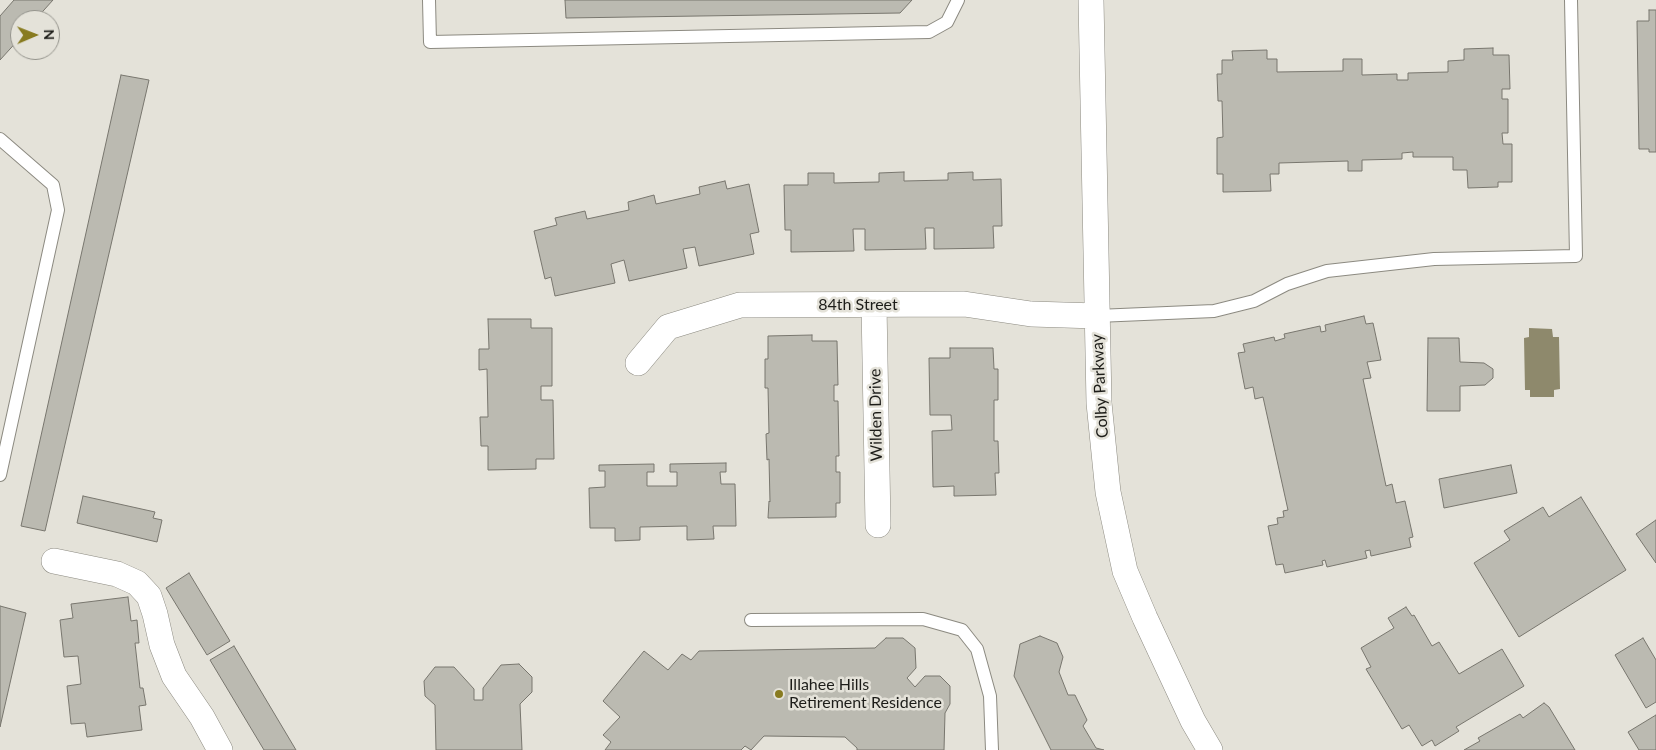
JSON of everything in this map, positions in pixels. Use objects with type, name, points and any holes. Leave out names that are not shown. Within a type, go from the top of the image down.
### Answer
[{"type":"street","name":"Colby Parkway","points":[[1091,0],[1098,403],[1108,492],[1125,571],[1193,721],[1210,750]]},
{"type":"street","name":"Wilden Drive","points":[[874,304],[878,525]]},
{"type":"street","name":"84th Street","points":[[638,363],[668,328],[740,305],[964,304],[1031,314],[1097,316]]},
{"type":"street","points":[[54,561],[117,574],[137,583],[149,596],[162,645],[174,676],[202,718],[220,750]]},
{"type":"lane","points":[[429,0],[430,42],[929,32],[947,22],[958,0]]},
{"type":"lane","points":[[1097,316],[1214,311],[1254,300],[1287,284],[1327,271],[1434,259],[1576,256],[1571,0]]},
{"type":"lane","points":[[0,139],[53,186],[58,210],[0,475]]},
{"type":"lane","points":[[751,620],[923,619],[962,630],[977,649],[990,696],[992,750]]},
{"type":"shaded area","points":[[1529,328],[1552,329],[1553,337],[1559,337],[1560,389],[1554,390],[1554,397],[1530,397],[1530,390],[1525,390],[1524,338],[1529,337]]},
{"type":"building","points":[[14,0],[53,0],[44,10],[10,10],[10,49],[0,60],[0,16]]},
{"type":"building","points":[[565,0],[912,0],[900,13],[566,18]]},
{"type":"building","points":[[1649,10],[1656,10],[1656,152],[1649,152],[1649,149],[1639,149],[1637,21],[1649,21]]},
{"type":"building","points":[[1493,48],[1493,55],[1509,55],[1510,89],[1502,89],[1502,99],[1508,99],[1508,133],[1502,133],[1503,144],[1512,144],[1512,182],[1498,182],[1498,187],[1468,188],[1467,170],[1453,170],[1453,157],[1413,157],[1413,152],[1402,153],[1402,159],[1362,160],[1362,171],[1348,171],[1348,161],[1279,163],[1279,174],[1270,174],[1271,191],[1223,192],[1223,174],[1217,174],[1217,138],[1223,137],[1222,101],[1218,101],[1217,74],[1222,74],[1222,60],[1233,60],[1232,51],[1267,50],[1267,59],[1277,59],[1277,72],[1343,71],[1343,59],[1362,59],[1362,75],[1397,74],[1397,80],[1408,80],[1408,73],[1448,72],[1448,61],[1464,60],[1464,49]]},
{"type":"building","points":[[121,75],[149,80],[45,531],[21,526]]},
{"type":"building","points":[[904,172],[904,181],[948,180],[948,173],[973,172],[973,180],[1001,179],[1002,226],[993,226],[994,248],[934,249],[934,228],[925,228],[926,249],[865,250],[865,229],[853,229],[854,251],[791,252],[791,230],[785,230],[784,185],[808,185],[808,173],[834,173],[834,183],[879,182],[879,173]]},
{"type":"building","points":[[725,181],[727,189],[749,184],[759,232],[750,234],[754,254],[699,266],[695,247],[683,249],[687,268],[629,281],[624,260],[611,264],[615,283],[555,296],[551,277],[545,279],[534,231],[557,225],[555,218],[585,211],[587,219],[629,210],[628,202],[654,195],[656,204],[700,194],[699,187]]},
{"type":"building","points":[[1364,316],[1366,324],[1373,323],[1381,360],[1367,362],[1371,378],[1363,379],[1386,486],[1392,484],[1396,503],[1405,501],[1413,537],[1409,538],[1411,547],[1371,556],[1370,550],[1365,551],[1367,558],[1327,567],[1325,560],[1322,561],[1323,565],[1285,573],[1283,564],[1276,565],[1268,526],[1278,524],[1277,518],[1284,517],[1283,511],[1288,510],[1263,397],[1255,399],[1253,387],[1245,389],[1238,353],[1245,352],[1243,344],[1274,337],[1275,341],[1285,338],[1284,334],[1320,326],[1321,332],[1326,331],[1325,325]]},
{"type":"building","points":[[488,319],[531,319],[531,328],[552,328],[552,386],[541,386],[541,400],[553,400],[554,459],[536,459],[536,469],[488,470],[488,446],[481,446],[480,417],[488,417],[487,369],[479,370],[479,349],[489,349]]},
{"type":"building","points":[[812,335],[812,341],[837,341],[838,385],[834,385],[834,401],[838,401],[839,456],[836,456],[836,472],[840,472],[840,503],[836,503],[836,517],[768,518],[770,502],[769,459],[767,460],[766,434],[769,433],[768,388],[765,388],[765,359],[768,359],[768,336]]},
{"type":"building","points":[[1428,338],[1459,338],[1460,362],[1484,363],[1493,369],[1493,378],[1485,385],[1460,386],[1460,411],[1427,411]]},
{"type":"building","points":[[950,348],[993,348],[994,369],[998,369],[998,400],[994,400],[994,441],[998,441],[999,473],[995,473],[996,495],[954,496],[954,486],[933,487],[932,431],[952,430],[951,415],[930,415],[929,358],[950,358]]},
{"type":"building","points":[[726,463],[726,472],[720,472],[721,484],[735,484],[736,526],[713,526],[714,539],[687,540],[687,526],[640,527],[640,540],[615,541],[615,528],[590,528],[589,488],[605,487],[605,471],[599,471],[599,465],[654,464],[654,472],[647,472],[647,486],[677,486],[677,472],[670,472],[670,464]]},
{"type":"building","points":[[1511,465],[1517,493],[1444,508],[1439,479]]},
{"type":"building","points":[[83,496],[155,512],[153,518],[162,520],[157,542],[77,523]]},
{"type":"building","points":[[1581,497],[1626,570],[1519,637],[1474,563],[1510,540],[1504,531],[1543,507],[1549,517]]},
{"type":"building","points":[[1656,520],[1656,563],[1636,534]]},
{"type":"building","points":[[189,573],[230,641],[207,655],[166,588]]},
{"type":"building","points":[[128,597],[131,621],[137,620],[139,643],[135,643],[140,688],[143,688],[146,705],[139,706],[142,730],[87,737],[85,723],[71,724],[67,686],[81,684],[78,656],[64,657],[60,620],[73,618],[71,604]]},
{"type":"building","points":[[0,606],[26,613],[0,727]]},
{"type":"building","points":[[1406,607],[1412,616],[1414,615],[1432,646],[1439,642],[1459,674],[1502,649],[1524,686],[1456,727],[1459,731],[1435,746],[1432,740],[1422,746],[1409,725],[1402,729],[1366,669],[1371,667],[1361,648],[1394,628],[1388,618]]},
{"type":"building","points":[[1040,636],[1057,643],[1063,657],[1059,672],[1068,695],[1075,695],[1087,720],[1083,726],[1096,748],[1104,750],[1051,750],[1014,676],[1020,644]]},
{"type":"building","name":"Illahee Hills Retirement Residence","points":[[886,638],[903,638],[915,648],[916,668],[907,678],[915,687],[925,676],[940,676],[950,686],[950,704],[945,713],[944,750],[857,750],[845,737],[764,736],[751,750],[745,746],[741,750],[605,750],[611,742],[603,735],[620,717],[603,701],[644,651],[668,670],[682,654],[691,660],[699,651],[875,648]]},
{"type":"building","points":[[1643,638],[1656,660],[1656,702],[1646,708],[1615,655]]},
{"type":"building","points":[[234,646],[296,750],[264,750],[210,660]]},
{"type":"building","points":[[519,664],[532,677],[532,692],[520,704],[522,750],[436,750],[435,705],[425,696],[424,681],[435,667],[454,667],[474,689],[474,700],[483,700],[483,688],[501,665]]},
{"type":"building","points":[[1544,703],[1549,707],[1575,750],[1464,750],[1480,741],[1478,738],[1520,714],[1523,718]]},
{"type":"building","points":[[1656,715],[1656,750],[1639,750],[1628,732]]},
{"type":"place","name":"Illahee Hills Retirement Residence","points":[[779,694]]}]
